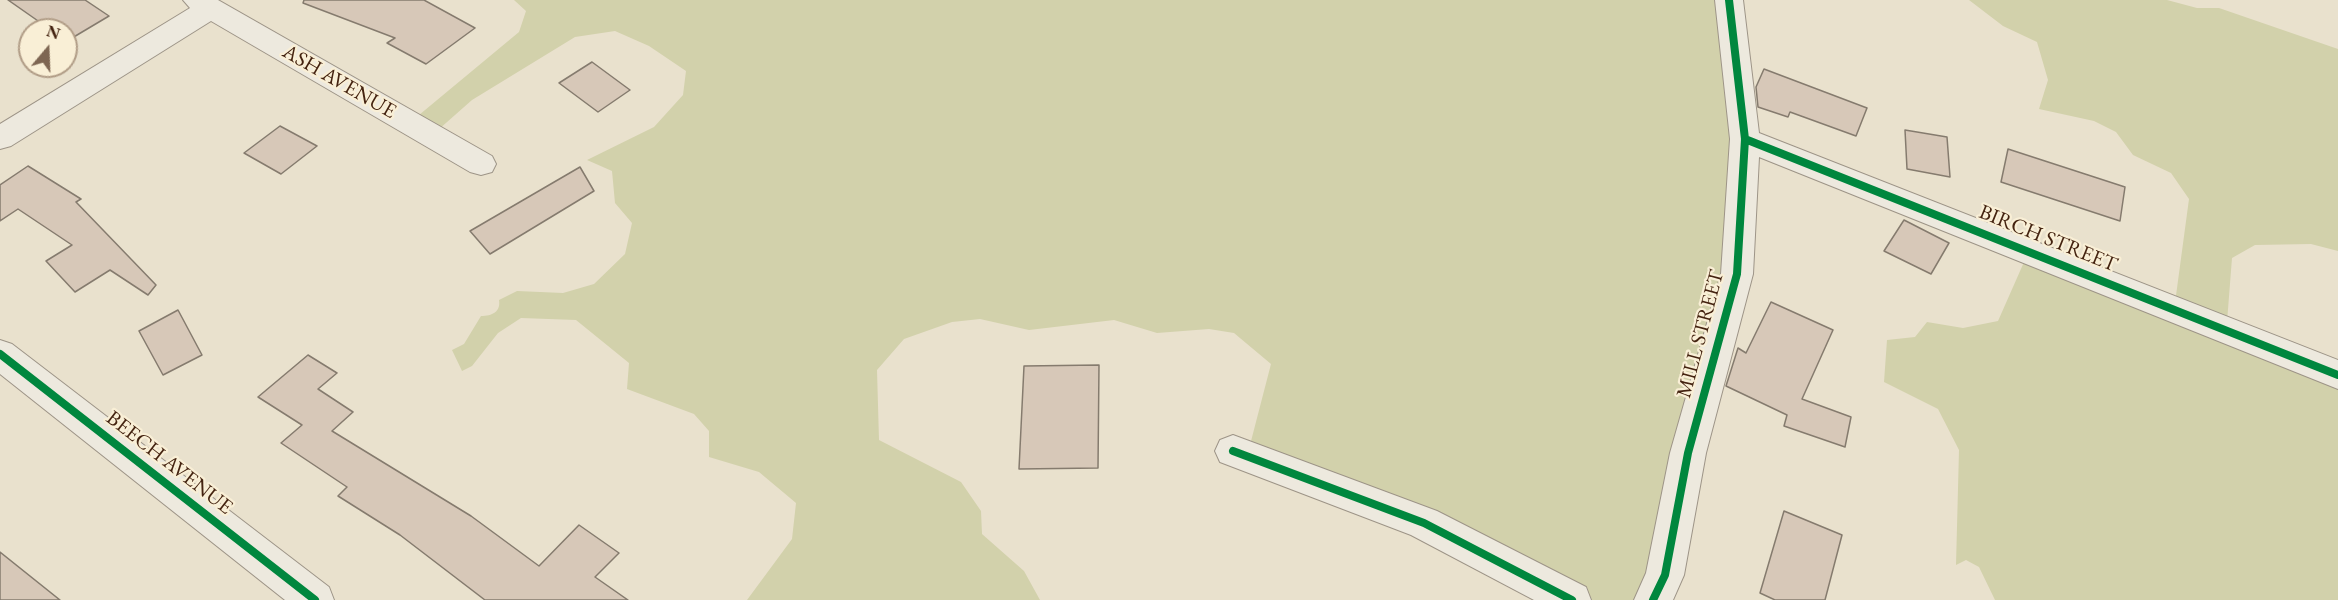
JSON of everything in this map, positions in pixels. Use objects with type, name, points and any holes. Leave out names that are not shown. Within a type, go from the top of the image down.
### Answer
[{"type":"street","name":"MILL STREET","points":[[1653,600],[1665,575],[1691,443],[1737,274],[1745,139],[1729,0]]},
{"type":"street","points":[[0,138],[204,4]]},
{"type":"street","name":"ASH AVENUE","points":[[204,4],[481,164]]},
{"type":"street","name":"BIRCH STREET","points":[[1745,139],[2338,375]]},
{"type":"street","name":"BEECH AVENUE","points":[[0,354],[315,600]]},
{"type":"street","points":[[1233,451],[1424,523],[1572,600]]},
{"type":"green space","points":[[514,0],[1732,0],[1750,139],[1652,600],[1580,600],[1250,445],[1271,364],[1234,333],[1209,329],[1157,333],[1114,320],[1029,330],[980,319],[952,322],[904,339],[877,370],[879,440],[961,482],[981,511],[982,534],[1024,571],[1040,600],[747,600],[792,539],[796,503],[759,472],[709,457],[709,431],[694,414],[627,389],[629,363],[576,320],[521,318],[498,333],[472,366],[462,371],[452,350],[464,344],[481,316],[492,314],[499,308],[499,300],[517,291],[563,293],[594,284],[625,254],[632,223],[615,203],[612,171],[587,160],[654,127],[683,95],[686,71],[649,46],[615,31],[575,37],[472,100],[438,130],[413,120],[519,32],[526,11]]},
{"type":"green space","points":[[1969,0],[2167,0],[2197,8],[2219,8],[2338,49],[2338,251],[2311,244],[2255,245],[2232,258],[2227,322],[2338,370],[2338,600],[1995,600],[1979,567],[1966,560],[1956,565],[1959,450],[1938,409],[1884,382],[1887,340],[1915,337],[1927,322],[1963,328],[1998,321],[2028,253],[2175,303],[2189,199],[2171,173],[2133,155],[2116,132],[2094,121],[2039,109],[2048,80],[2037,42],[2003,26]]},
{"type":"building","points":[[8,0],[85,0],[109,16],[78,34],[78,18],[34,18]]},
{"type":"building","points":[[304,0],[424,0],[475,28],[426,64],[387,43],[395,38],[303,3]]},
{"type":"building","points":[[592,62],[630,90],[598,112],[559,83]]},
{"type":"building","points":[[1764,69],[1867,108],[1856,136],[1790,112],[1788,117],[1758,107],[1756,87]]},
{"type":"building","points":[[280,126],[317,146],[281,174],[244,153]]},
{"type":"building","points":[[1905,130],[1947,137],[1950,177],[1907,169]]},
{"type":"building","points":[[2008,149],[2125,187],[2120,221],[2001,182]]},
{"type":"building","points":[[28,166],[81,199],[76,202],[156,285],[148,295],[110,270],[75,292],[46,261],[72,245],[18,209],[0,221],[0,185]]},
{"type":"building","points":[[580,167],[594,191],[490,254],[470,231]]},
{"type":"building","points":[[1904,220],[1949,243],[1931,274],[1884,251]]},
{"type":"building","points":[[1771,302],[1833,330],[1802,399],[1851,417],[1845,447],[1784,426],[1787,415],[1726,386],[1738,348],[1746,353]]},
{"type":"building","points":[[178,310],[202,355],[163,375],[139,331]]},
{"type":"building","points":[[308,355],[337,373],[318,389],[353,412],[332,431],[471,516],[539,566],[579,525],[619,553],[595,577],[628,600],[485,600],[400,535],[338,496],[347,487],[281,443],[302,425],[258,397]]},
{"type":"building","points":[[1099,365],[1098,468],[1019,469],[1024,366]]},
{"type":"building","points":[[1784,511],[1842,535],[1825,600],[1775,600],[1760,593]]},
{"type":"building","points":[[0,552],[60,600],[0,600]]},
{"type":"cycle path","points":[[1653,600],[1665,575],[1688,453],[1737,274],[1745,139],[1729,0]]},
{"type":"cycle path","points":[[1745,139],[2338,375]]},
{"type":"cycle path","points":[[0,354],[315,600]]},
{"type":"cycle path","points":[[1233,451],[1424,523],[1572,600]]}]
